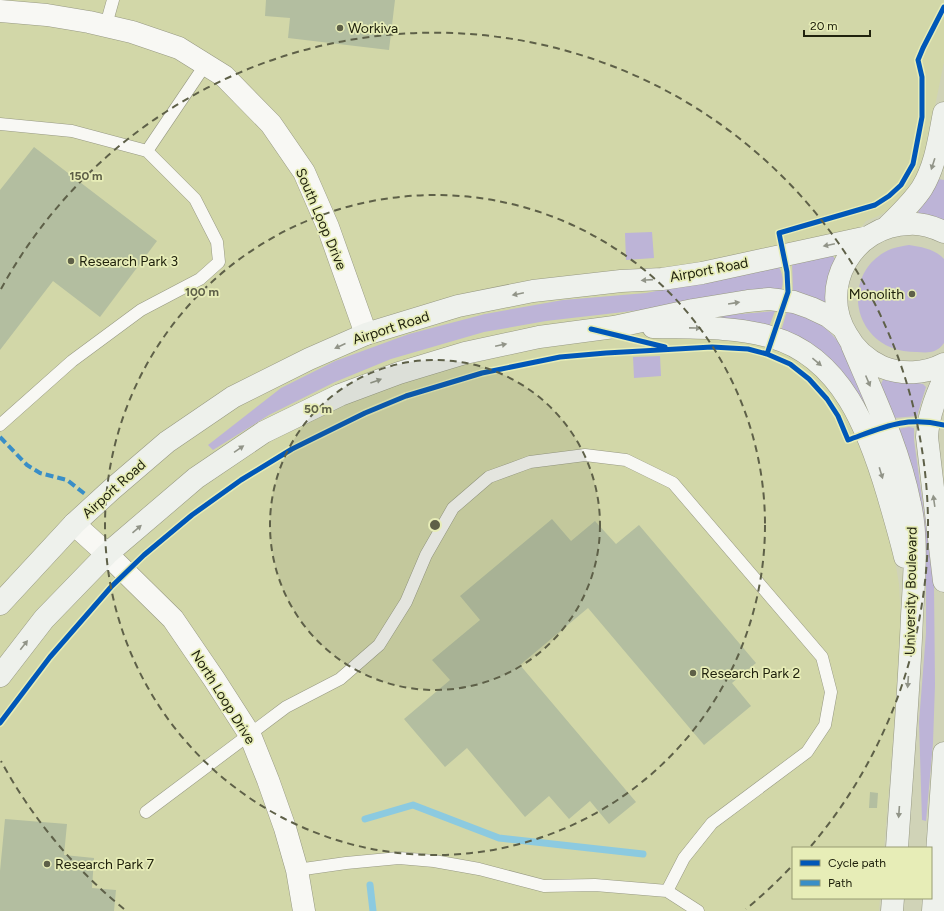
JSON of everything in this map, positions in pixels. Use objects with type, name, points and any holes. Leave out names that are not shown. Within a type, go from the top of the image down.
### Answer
[{"type":"main road","points":[[868,237],[887,227],[923,187],[938,150],[944,113]]},
{"type":"main road","points":[[887,227],[909,224],[931,226],[944,232]]},
{"type":"main road","name":"Airport Road","points":[[0,604],[74,524],[167,442],[233,397],[309,359],[366,334],[458,306],[532,290],[621,281],[662,279],[702,273],[868,237]]},
{"type":"main road","name":"University Boulevard","points":[[868,237],[850,253],[841,269],[836,287],[836,299],[837,314],[887,426],[899,461],[911,505],[914,545],[911,639],[897,847]]},
{"type":"main road","points":[[0,676],[44,619],[108,554],[196,478],[264,432],[340,395],[399,373],[465,353],[545,336],[614,327],[693,310],[769,299],[794,302],[828,316],[862,355],[887,369],[900,372],[915,372],[929,370],[944,364]]},
{"type":"main road","points":[[614,327],[726,329],[754,333],[772,337],[797,347],[818,361],[846,394],[859,416],[880,468],[913,587]]},
{"type":"main road","name":"University Boulevard","points":[[944,379],[935,400],[928,423],[927,437],[944,581]]},
{"type":"main road","points":[[933,911],[944,753]]},
{"type":"main road","points":[[892,911],[893,899]]},
{"type":"street","name":"South Loop Drive","points":[[0,11],[47,15],[106,25],[132,32],[179,48],[224,76],[271,124],[304,172],[328,227],[366,334]]},
{"type":"street","name":"North Loop Drive","points":[[74,524],[108,554],[173,619],[250,735],[283,821],[297,870],[304,911]]},
{"type":"lane","points":[[106,25],[113,0]]},
{"type":"lane","points":[[147,151],[206,64]]},
{"type":"lane","points":[[0,124],[72,132],[147,151],[195,199],[217,242],[219,262],[200,279],[141,310],[78,356],[0,425]]},
{"type":"lane","points":[[146,812],[286,707],[340,679],[380,645],[406,602],[426,555],[453,508],[489,477],[530,462],[585,455],[626,460],[672,483],[822,656],[831,692],[825,725],[807,752],[712,823],[684,858],[667,891]]},
{"type":"lane","points":[[297,870],[346,863],[399,858],[434,861],[479,869],[544,886],[594,885],[667,891],[698,911]]},
{"type":"shaded area","points":[[0,0],[944,0],[944,62],[924,160],[912,187],[893,208],[866,221],[836,260],[826,304],[830,333],[874,475],[893,549],[899,584],[901,623],[897,693],[884,847],[792,847],[792,899],[880,899],[879,911],[0,911]]},
{"type":"shaded area","points":[[938,179],[944,180],[944,222],[920,215],[918,212]]},
{"type":"shaded area","points":[[652,232],[654,258],[626,260],[625,233]]},
{"type":"shaded area","points":[[909,245],[937,253],[944,259],[944,343],[939,349],[932,352],[907,351],[890,347],[876,338],[866,326],[860,312],[858,298],[860,283],[866,269],[877,258],[891,249]]},
{"type":"shaded area","points":[[832,255],[836,260],[826,304],[793,293],[792,263]]},
{"type":"shaded area","points":[[779,267],[783,279],[781,291],[667,307],[546,321],[484,332],[391,359],[335,382],[269,415],[213,450],[208,445],[281,388],[335,361],[409,334],[485,314],[563,300],[646,293]]},
{"type":"shaded area","points":[[775,311],[769,327],[703,317]]},
{"type":"shaded area","points":[[787,311],[821,325],[840,344],[848,356],[861,383],[876,423],[781,331]]},
{"type":"shaded area","points":[[660,356],[661,376],[634,378],[633,357]]},
{"type":"shaded area","points":[[886,378],[923,384],[926,387],[917,416],[894,418],[881,384]]},
{"type":"shaded area","points":[[909,427],[914,428],[914,440],[934,585],[935,685],[933,743],[926,821],[922,820],[919,722],[926,633],[926,579],[917,503],[898,429]]},
{"type":"building","name":"Workiva","points":[[266,0],[395,0],[389,50],[288,38],[290,18],[265,16]]},
{"type":"building","name":"Research Park 3","points":[[34,147],[157,241],[100,317],[53,281],[0,350],[0,190]]},
{"type":"building","name":"Research Park 2","points":[[552,519],[571,541],[595,521],[616,544],[639,525],[756,663],[732,683],[751,706],[704,745],[588,608],[520,665],[636,802],[609,824],[590,801],[569,819],[549,796],[525,817],[467,748],[445,767],[404,719],[450,680],[432,660],[480,620],[460,596]]},
{"type":"building","points":[[870,792],[878,793],[877,808],[869,808]]},
{"type":"building","name":"Research Park 7","points":[[5,819],[67,824],[64,855],[94,858],[92,888],[116,890],[114,911],[0,911],[0,871]]},
{"type":"waterway","points":[[365,819],[413,805],[499,838],[643,854]]},
{"type":"waterway","points":[[370,885],[373,911]]},
{"type":"marked path","points":[[0,437],[27,465],[40,473],[67,480],[85,494]]},
{"type":"cycle path","points":[[944,7],[918,60],[922,77],[922,117],[913,164],[901,185],[889,196],[875,205],[779,233],[787,272],[788,292],[767,354],[790,364],[809,379],[827,399],[838,416],[848,440],[884,427],[906,422],[944,425]]},
{"type":"cycle path","points":[[591,329],[665,347]]},
{"type":"cycle path","points":[[0,723],[50,657],[111,587],[144,555],[192,515],[241,480],[292,449],[365,413],[406,396],[482,373],[560,357],[712,347],[748,349],[767,354]]},
{"type":"place","name":"Workiva","points":[[340,28]]},
{"type":"place","name":"Research Park 3","points":[[71,261]]},
{"type":"place","name":"Monolith","points":[[912,294]]},
{"type":"place","name":"Research Park 2","points":[[693,673]]},
{"type":"place","name":"Research Park 7","points":[[47,864]]}]
